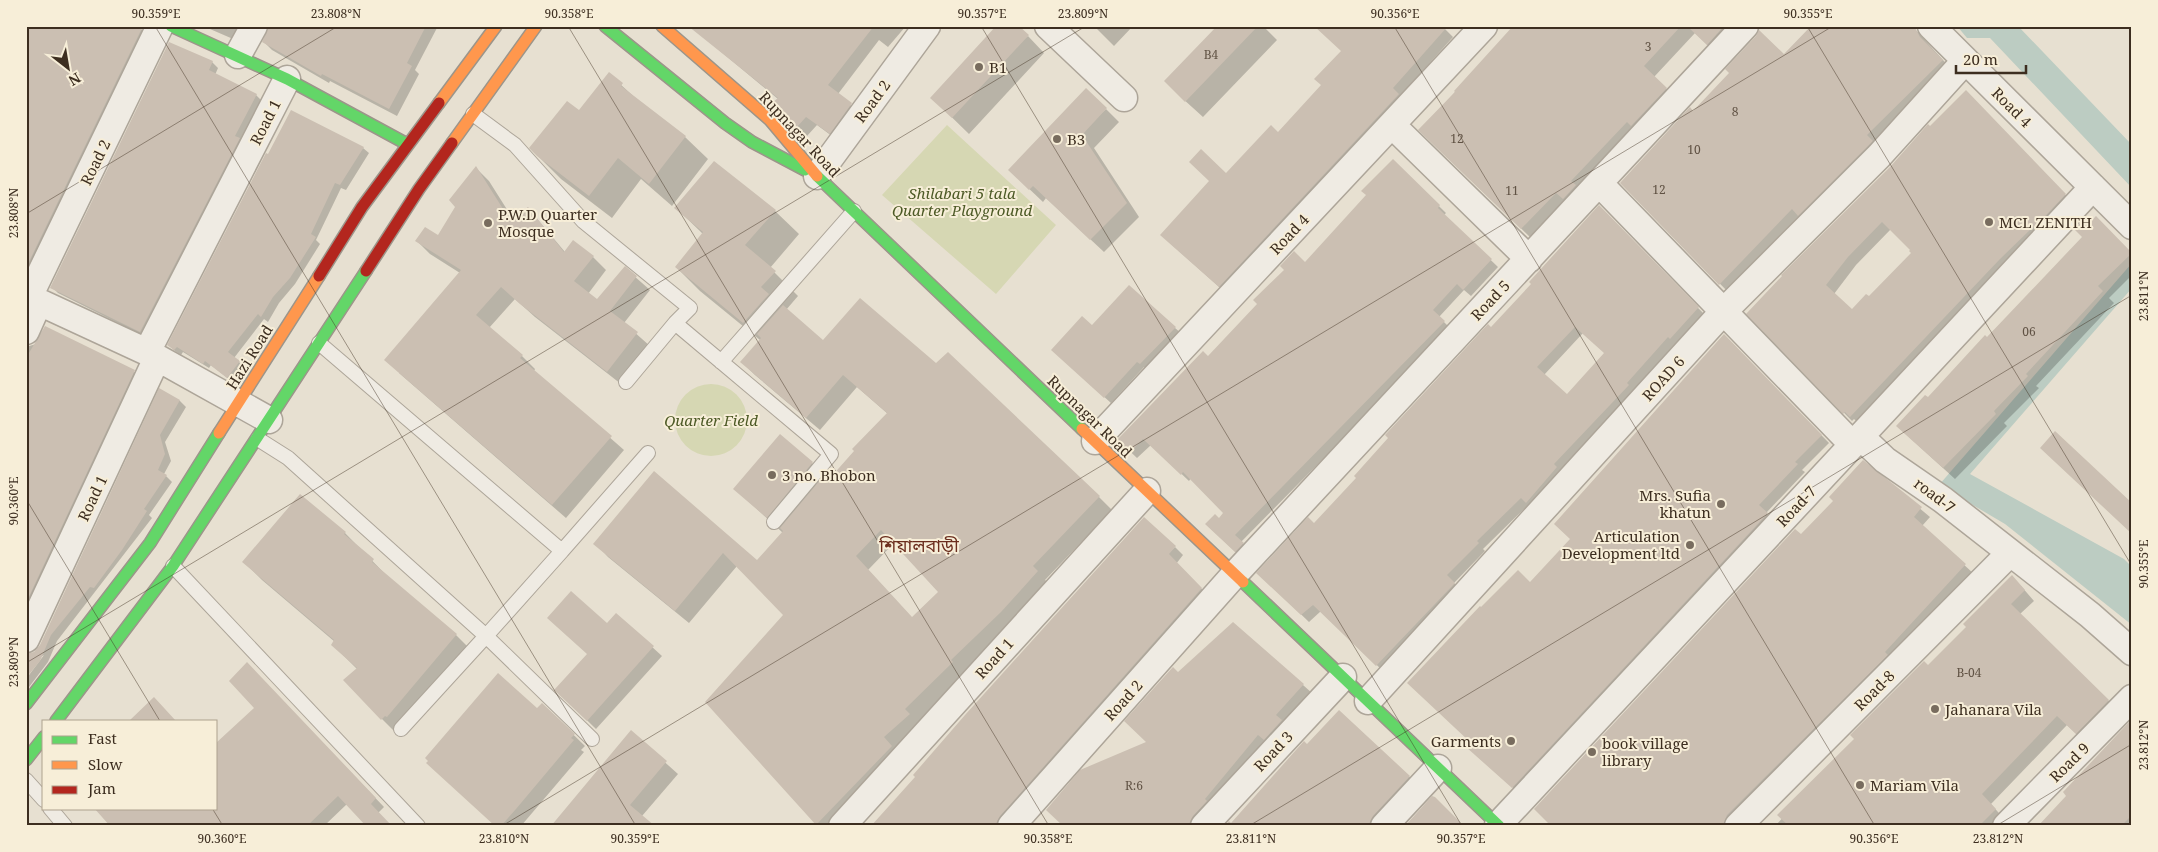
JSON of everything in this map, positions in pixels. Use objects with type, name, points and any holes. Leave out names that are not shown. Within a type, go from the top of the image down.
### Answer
[{"type":"street","name":"Road 2","points":[[26,331],[32,298],[160,26]]},
{"type":"street","points":[[171,26],[287,79],[407,144]]},
{"type":"street","points":[[238,55],[254,26]]},
{"type":"street","name":"Hazi Road","points":[[26,704],[150,543],[362,208],[407,144],[496,26]]},
{"type":"street","points":[[57,720],[173,566],[419,190],[536,26]]},
{"type":"street","points":[[605,26],[725,123],[752,142],[817,176]]},
{"type":"street","name":"Road 2","points":[[817,176],[928,26]]},
{"type":"street","points":[[1048,26],[1124,98]]},
{"type":"street","name":"Road 4","points":[[1095,441],[1484,26]]},
{"type":"street","name":"Road 5","points":[[1235,574],[1745,26]]},
{"type":"street","name":"Road 4","points":[[1931,26],[2132,226]]},
{"type":"street","name":"Rupnagar Road","points":[[668,28],[770,120],[817,176],[1498,825]]},
{"type":"street","name":"ROAD 6","points":[[1368,701],[1723,312],[1878,156],[1965,61]]},
{"type":"street","name":"Road 1","points":[[26,639],[152,355],[287,79]]},
{"type":"street","points":[[1392,125],[1529,259]]},
{"type":"street","name":"road-7","points":[[1599,183],[1723,312],[1857,441],[1943,500],[2009,554],[2090,615],[2132,652]]},
{"type":"street","name":"Road-7","points":[[1498,825],[2093,187]]},
{"type":"street","points":[[32,298],[152,355],[238,403],[263,429]]},
{"type":"street","name":"Road 1","points":[[842,826],[1147,491]]},
{"type":"street","name":"Road-8","points":[[1738,826],[2009,554]]},
{"type":"street","name":"Road 2","points":[[1011,826],[1235,574]]},
{"type":"street","name":"Road 3","points":[[1204,826],[1343,677]]},
{"type":"street","name":"Road 9","points":[[2006,826],[2132,698]]},
{"type":"street","points":[[26,760],[42,740]]},
{"type":"street","points":[[1384,826],[1438,768]]},
{"type":"lane","points":[[473,114],[515,145],[583,221],[690,308],[626,382]]},
{"type":"lane","points":[[722,362],[854,211]]},
{"type":"lane","points":[[676,323],[831,454],[774,522]]},
{"type":"lane","points":[[319,343],[562,551]]},
{"type":"lane","points":[[263,429],[288,458],[486,636],[592,739]]},
{"type":"lane","points":[[401,729],[648,453]]},
{"type":"lane","points":[[173,566],[418,826]]},
{"type":"lane","points":[[26,780],[42,798]]},
{"type":"lane","points":[[52,810],[65,826]]},
{"type":"green space","name":"Shilabari 5 tala Quarter Playground","points":[[947,125],[1056,225],[996,294],[882,195]]},
{"type":"green space","name":"Quarter Field","points":[[718,384],[737,394],[745,406],[747,420],[745,434],[737,446],[725,454],[704,456],[685,446],[677,434],[675,413],[685,394],[697,386]]},
{"type":"shaded area","points":[[1957,26],[2018,26],[2132,145],[2132,188],[1990,38],[1967,38]]},
{"type":"shaded area","points":[[2132,263],[2132,288],[1970,474],[2124,559],[2132,567],[2132,625],[2005,524],[1939,485]]},
{"type":"building","points":[[26,26],[143,26],[26,268]]},
{"type":"building","points":[[269,26],[426,26],[407,63],[412,66],[389,109],[322,74],[321,76],[262,42]]},
{"type":"building","points":[[688,26],[874,26],[828,85],[852,103],[830,134],[806,117],[797,127],[773,102],[778,98]]},
{"type":"building","name":"B1","points":[[996,26],[1019,26],[1029,35],[952,118],[930,98]]},
{"type":"building","name":"B4","points":[[1217,26],[1258,26],[1185,102],[1164,81]]},
{"type":"building","points":[[1314,26],[1448,26],[1393,88],[1399,94],[1219,287],[1160,235],[1209,181],[1189,162],[1201,149],[1226,173],[1271,125],[1278,132],[1321,85],[1314,79],[1341,51]]},
{"type":"building","points":[[1513,26],[1681,26],[1644,66],[1667,88],[1631,126],[1627,122],[1571,181],[1576,185],[1563,199],[1556,193],[1521,229],[1418,130],[1455,92]]},
{"type":"building","points":[[1687,26],[1724,26],[1707,45]]},
{"type":"building","points":[[1811,26],[1914,26],[1920,37],[1943,60],[1867,135],[1873,141],[1798,216],[1792,209],[1719,285],[1620,183],[1690,107],[1693,111],[1729,73],[1725,69],[1756,36],[1759,30],[1784,54]]},
{"type":"building","points":[[169,42],[213,61],[209,70],[257,94],[235,136],[240,138],[140,332],[50,288]]},
{"type":"building","points":[[609,72],[623,83],[621,86],[686,136],[649,184],[618,158],[589,196],[529,148],[567,101],[579,110]]},
{"type":"building","points":[[1086,88],[1107,108],[1082,135],[1127,203],[1090,240],[1033,186],[1029,190],[1008,170]]},
{"type":"building","points":[[1966,90],[2066,194],[2034,228],[2000,259],[1850,417],[1845,412],[1843,414],[1746,314],[1781,275],[1890,167],[1928,124],[1930,126]],"holes":[[[1882,222],[1911,253],[1869,296],[1866,294],[1852,309],[1826,285],[1848,257]]]},
{"type":"building","points":[[291,110],[364,147],[340,185],[335,183],[311,234],[316,237],[290,278],[273,297],[261,317],[258,314],[228,352],[240,361],[227,378],[205,361],[203,364],[177,347],[174,350],[167,345],[266,153],[268,154]]},
{"type":"building","points":[[1393,159],[1440,205],[1438,208],[1492,259],[1463,290],[1457,284],[1433,310],[1445,321],[1235,535],[1244,543],[1235,552],[1205,524],[1215,514],[1219,518],[1223,513],[1183,472],[1181,475],[1143,439],[1130,452],[1117,440],[1203,351],[1208,356],[1257,304],[1253,300],[1284,270],[1280,266],[1294,251],[1305,262],[1366,195],[1361,191]]},
{"type":"building","points":[[714,161],[776,210],[745,245],[776,271],[761,287],[769,294],[743,323],[675,267],[703,232],[674,208]]},
{"type":"building","points":[[476,166],[510,220],[528,207],[564,252],[573,240],[594,256],[574,281],[597,299],[625,266],[637,276],[610,311],[638,332],[607,372],[501,287],[476,315],[523,355],[520,358],[612,436],[552,505],[384,360],[461,270],[415,241],[425,227],[438,235],[455,207],[449,200]]},
{"type":"building","points":[[1599,205],[1699,307],[1670,339],[1668,337],[1627,383],[1629,385],[1554,464],[1557,467],[1526,503],[1521,498],[1477,541],[1479,543],[1447,575],[1455,583],[1376,666],[1313,605],[1301,615],[1256,573],[1308,517],[1314,523],[1356,478],[1354,476],[1388,438],[1385,435],[1488,324],[1491,327],[1531,284],[1529,282]],"holes":[[[1575,327],[1604,353],[1567,394],[1537,367]]]},
{"type":"building","points":[[2087,216],[2091,221],[2096,216],[2132,253],[2098,286],[2103,291],[2026,374],[2028,376],[1994,411],[1996,414],[1943,468],[1896,426],[1925,395],[1928,397],[1985,335],[1987,337],[2082,237],[2074,229]]},
{"type":"building","points":[[1129,285],[1176,327],[1140,364],[1137,362],[1104,398],[1051,350],[1082,316],[1092,325]]},
{"type":"building","points":[[860,298],[936,363],[948,352],[1100,496],[1033,566],[1038,571],[1001,612],[951,660],[953,662],[905,709],[910,714],[884,737],[892,746],[816,825],[705,702],[783,615],[723,553],[675,611],[593,544],[654,471],[757,560],[783,531],[780,528],[826,473],[831,477],[854,451],[852,449],[887,413],[843,375],[806,418],[740,362],[761,338],[757,334],[783,305],[823,340]],"holes":[[[881,530],[938,592],[912,617],[856,556]]]},
{"type":"building","points":[[45,326],[135,370],[26,603],[26,358]]},
{"type":"building","points":[[1724,334],[1822,435],[1795,462],[1798,464],[1759,505],[1768,513],[1512,788],[1466,747],[1470,742],[1407,683],[1480,606],[1518,570],[1530,582],[1570,539],[1554,524]]},
{"type":"building","points":[[159,388],[180,400],[160,435],[165,454],[158,470],[167,475],[144,509],[147,511],[122,550],[94,588],[90,587],[51,635],[40,661],[26,678],[26,654],[34,652],[40,645]]},
{"type":"building","points":[[2055,431],[2132,503],[2132,534],[2040,448]]},
{"type":"building","name":"3 no. Bhobon","points":[[780,434],[813,462],[767,518],[733,489]]},
{"type":"building","points":[[1863,460],[1922,507],[1914,517],[1966,564],[1885,652],[1888,655],[1727,815],[1723,826],[1551,826],[1534,809],[1795,529],[1801,534],[1833,501],[1829,497]]},
{"type":"building","points":[[300,494],[346,532],[344,534],[374,559],[372,562],[457,634],[387,717],[385,716],[381,720],[343,680],[357,668],[331,645],[334,640],[242,562]]},
{"type":"building","points":[[1144,517],[1176,546],[1169,554],[1202,588],[1000,816],[996,824],[871,826],[915,777],[913,775],[965,715]]},
{"type":"building","points":[[2012,575],[2025,590],[2011,604],[2109,700],[2076,734],[2057,716],[1982,794],[1996,809],[1979,826],[1789,826],[1777,815],[1854,739],[1850,735],[1924,661],[1928,665],[1966,627],[1963,624]]},
{"type":"building","points":[[571,591],[607,623],[616,613],[654,646],[587,721],[554,690],[587,654],[547,618]]},
{"type":"building","points":[[1233,622],[1304,684],[1276,715],[1282,720],[1264,740],[1258,735],[1205,799],[1207,801],[1193,816],[1189,826],[1063,826],[1046,810],[1080,770],[1146,742],[1124,721],[1173,667],[1178,672]]},
{"type":"building","points":[[247,662],[376,798],[371,804],[392,826],[366,826],[338,796],[307,826],[110,826],[96,810],[218,810],[218,741],[254,708],[229,681]]},
{"type":"building","points":[[498,673],[537,708],[542,703],[575,734],[571,738],[574,740],[516,809],[501,826],[495,826],[426,763],[428,761],[425,758]]},
{"type":"building","points":[[154,697],[175,720],[130,720]]},
{"type":"building","points":[[1339,710],[1410,776],[1373,816],[1369,826],[1225,826],[1229,821],[1231,823],[1304,741],[1307,744]]},
{"type":"building","points":[[2131,720],[2132,815],[2121,826],[2038,826],[2066,796],[2063,792]]},
{"type":"building","points":[[631,730],[667,761],[630,805],[655,826],[551,826]]},
{"type":"building","points":[[1432,796],[1435,797],[1464,826],[1405,826]]},
{"type":"traffic: fast","points":[[171,26],[287,79],[407,144]]},
{"type":"traffic: fast","points":[[605,26],[725,123],[752,142],[805,170]]},
{"type":"traffic: fast","points":[[817,176],[1082,429]]},
{"type":"traffic: fast","points":[[57,720],[173,566],[366,271]]},
{"type":"traffic: fast","points":[[26,704],[150,543],[219,433]]},
{"type":"traffic: fast","points":[[1243,582],[1499,826]]},
{"type":"traffic: fast","points":[[26,760],[42,740]]},
{"type":"traffic: slow","points":[[439,103],[496,26]]},
{"type":"traffic: slow","points":[[452,143],[536,26]]},
{"type":"traffic: slow","points":[[662,26],[770,120],[817,176]]},
{"type":"traffic: slow","points":[[219,433],[319,276]]},
{"type":"traffic: slow","points":[[1082,429],[1243,582]]},
{"type":"traffic: jam","points":[[319,276],[362,207],[439,103]]},
{"type":"traffic: jam","points":[[366,271],[419,189],[452,143]]},
{"type":"place","name":"B1","points":[[979,67]]},
{"type":"place","name":"B3","points":[[1057,139]]},
{"type":"place","name":"MCL ZENITH","points":[[1989,222]]},
{"type":"place","name":"P.W.D Quarter Mosque","points":[[488,223]]},
{"type":"place","name":"3 no. Bhobon","points":[[772,475]]},
{"type":"place","name":"Mrs. Sufia khatun","points":[[1721,504]]},
{"type":"place","name":"Articulation Development ltd","points":[[1690,545]]},
{"type":"place","name":"Jahanara Vila","points":[[1935,709]]},
{"type":"place","name":"Garments","points":[[1511,741]]},
{"type":"place","name":"book village library","points":[[1592,752]]},
{"type":"place","name":"Mariam Vila","points":[[1860,785]]},
{"type":"district","name":"শিয়ালবাড়ী","points":[[919,545]]}]
